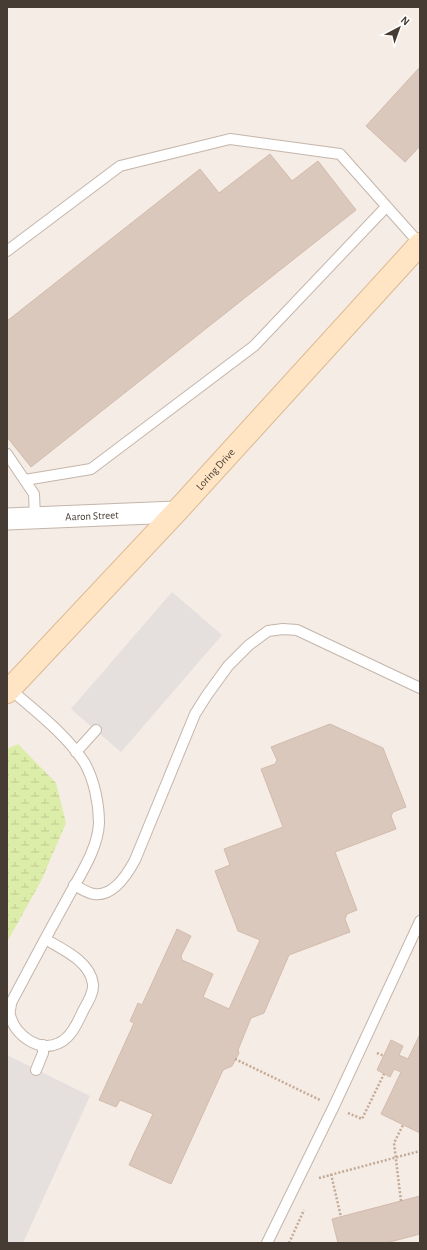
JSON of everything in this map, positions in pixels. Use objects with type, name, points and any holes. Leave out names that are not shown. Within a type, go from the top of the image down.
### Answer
[{"type":"street","name":"Loring Drive","points":[[9,691],[176,512],[420,244]]},
{"type":"street","name":"Aaron Street","points":[[7,519],[176,512]]},
{"type":"lane","points":[[7,251],[120,166],[230,139],[340,154],[420,244]]},
{"type":"lane","points":[[25,480],[91,469],[248,351],[386,206]]},
{"type":"lane","points":[[7,454],[34,494],[35,518]]},
{"type":"lane","points":[[74,885],[94,895],[103,894],[122,881],[135,860],[195,714],[228,666],[249,645],[268,631],[283,629],[297,630],[420,688]]},
{"type":"lane","points":[[9,691],[53,727],[84,762],[93,781],[99,824],[93,846],[74,885],[45,939],[11,1004],[8,1015],[14,1026],[24,1037],[36,1045],[59,1043],[70,1035],[91,996],[93,983],[88,971],[79,961],[45,939]]},
{"type":"lane","points":[[76,752],[96,730]]},
{"type":"lane","points":[[267,1243],[334,1106],[420,921]]},
{"type":"lane","points":[[36,1070],[43,1053],[43,1045]]},
{"type":"path","points":[[236,1059],[362,1119],[384,1074]]},
{"type":"path","points":[[401,1201],[394,1143],[403,1125]]},
{"type":"path","points":[[316,1183],[319,1177],[420,1151]]},
{"type":"path","points":[[331,1174],[341,1217]]},
{"type":"path","points":[[289,1243],[307,1203]]},
{"type":"green space","points":[[18,744],[56,783],[66,823],[41,881],[7,942],[7,749]]},
{"type":"shaded area","points":[[172,592],[222,635],[121,752],[71,709]]},
{"type":"shaded area","points":[[7,1055],[90,1096],[23,1243],[7,1243]]},
{"type":"building","points":[[420,67],[420,146],[405,162],[366,126]]},
{"type":"building","points":[[270,154],[292,181],[318,161],[356,210],[31,467],[7,437],[7,321],[200,169],[219,193]]},
{"type":"building","points":[[330,724],[383,748],[406,807],[393,812],[391,816],[396,829],[335,852],[357,910],[347,914],[345,919],[350,932],[289,955],[264,1013],[251,1018],[238,1050],[239,1053],[232,1066],[223,1070],[171,1184],[129,1165],[153,1114],[120,1100],[116,1107],[99,1100],[134,1023],[130,1021],[138,1003],[142,1005],[177,929],[191,936],[181,956],[182,960],[213,974],[203,997],[229,1009],[260,940],[238,931],[215,871],[230,865],[224,849],[283,827],[261,769],[275,764],[277,760],[271,747]]},
{"type":"building","points":[[420,1034],[420,1133],[381,1114],[401,1072],[394,1069],[390,1077],[377,1070],[391,1040],[403,1046],[399,1055],[408,1059]]},
{"type":"building","points":[[420,1196],[420,1234],[386,1243],[338,1243],[332,1219]]}]
